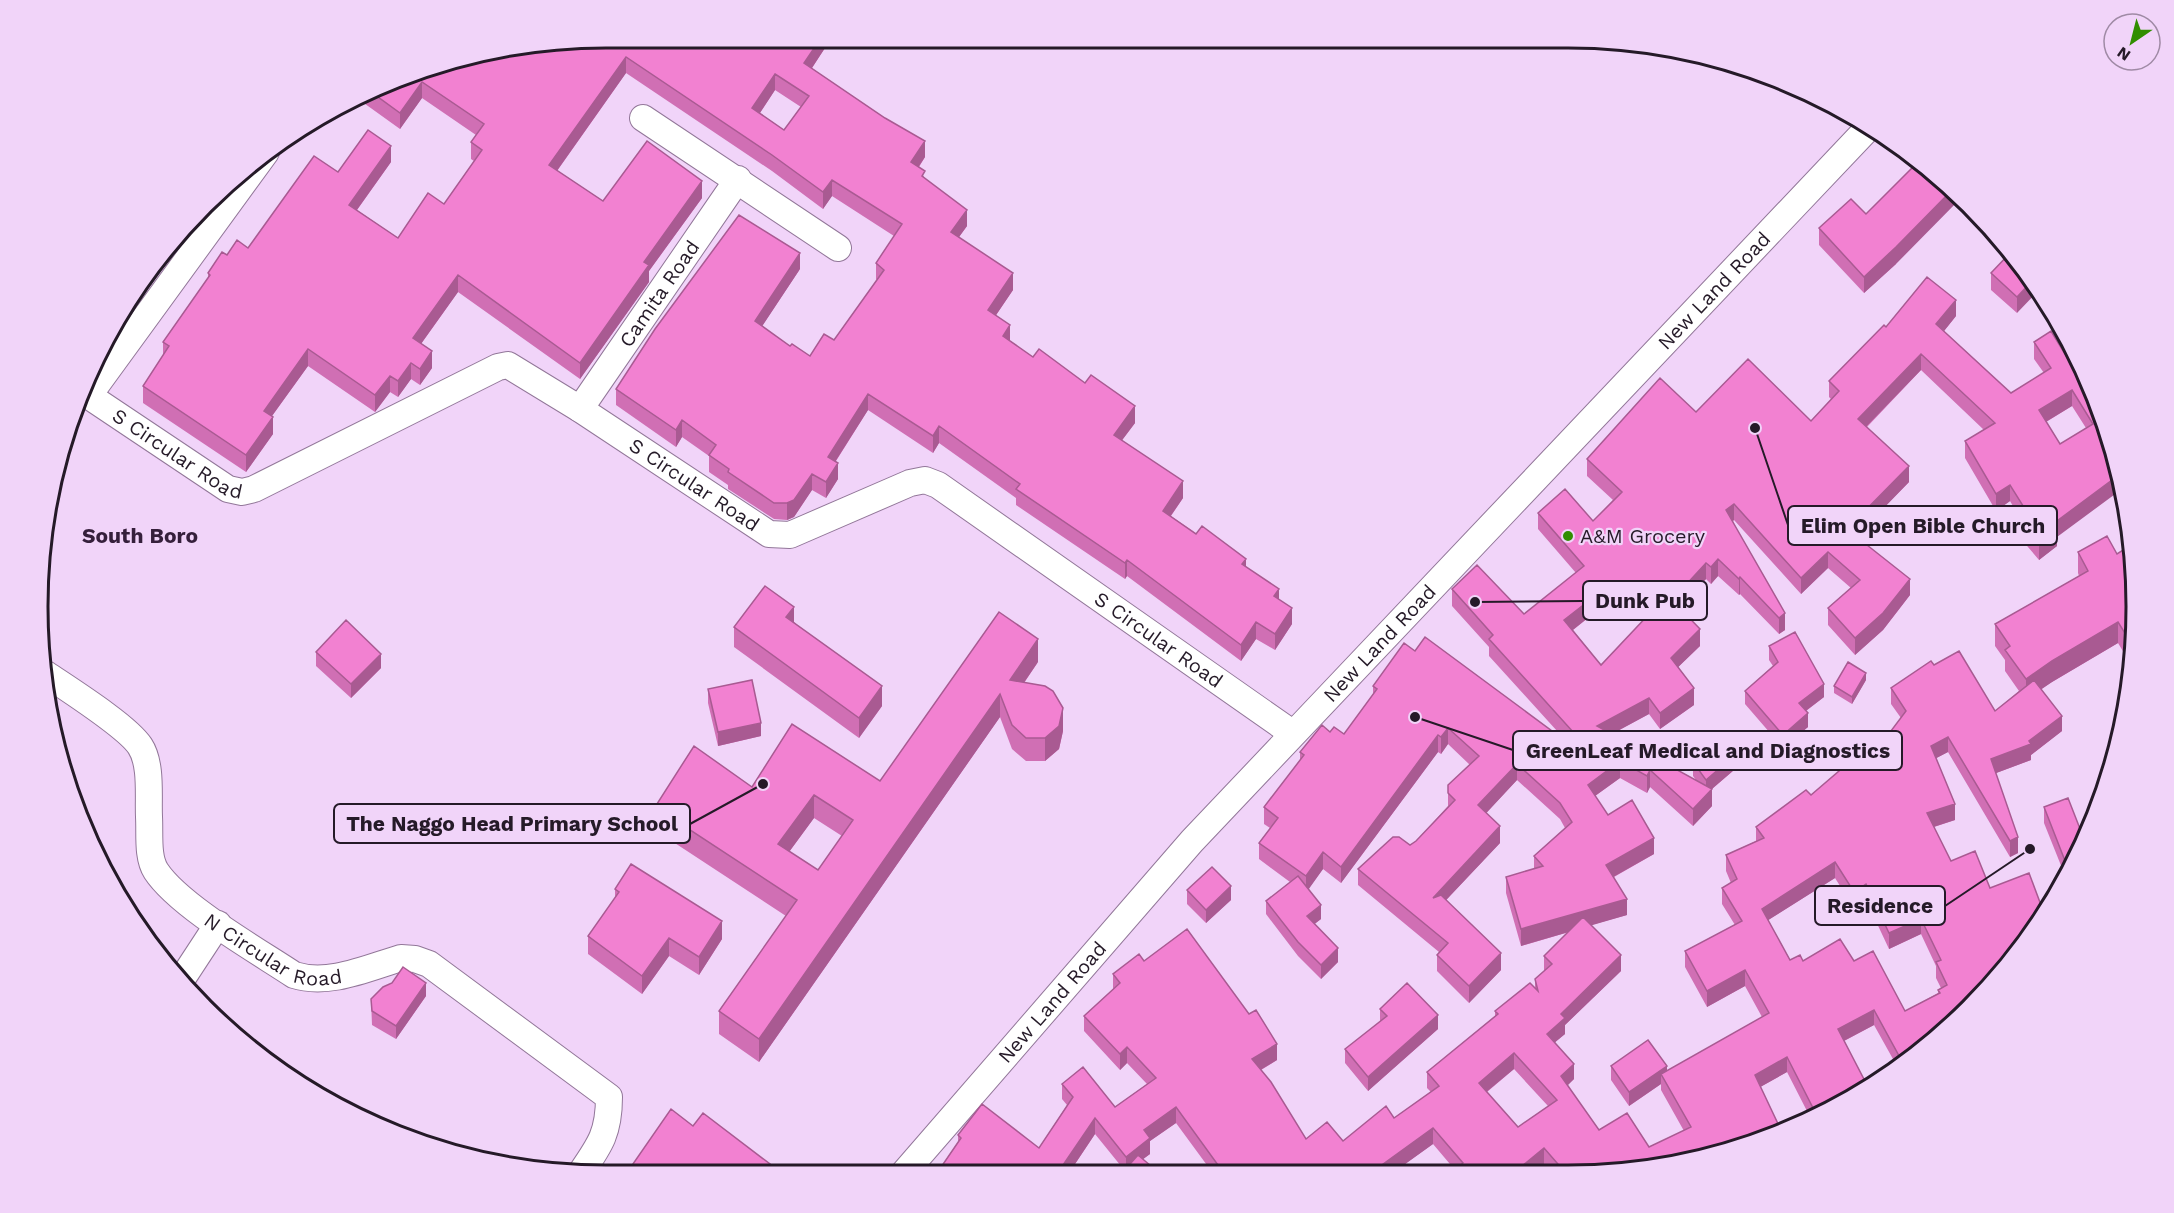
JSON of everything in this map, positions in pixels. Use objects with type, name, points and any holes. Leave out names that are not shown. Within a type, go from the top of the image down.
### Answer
[{"type":"street","points":[[643,118],[738,179],[838,248]]},
{"type":"street","name":"New Land Road","points":[[911,1165],[1192,841],[1292,732],[1863,133]]},
{"type":"street","name":"Camita Road","points":[[580,409],[738,179]]},
{"type":"street","points":[[93,388],[244,182]]},
{"type":"street","name":"S Circular Road","points":[[90,396],[228,489],[242,492],[254,489],[498,367],[508,365],[580,409],[770,534],[790,535],[910,483],[925,480],[938,485],[1292,732]]},
{"type":"street","name":"N Circular Road","points":[[53,679],[126,732],[141,746],[147,769],[151,853],[155,869],[166,884],[218,924],[294,975],[308,980],[325,980],[401,958],[415,959],[429,964],[609,1097],[609,1122],[598,1148],[587,1164]]},
{"type":"street","points":[[186,973],[218,924]]},
{"type":"building","points":[[606,48],[814,48],[804,63],[885,118],[925,141],[911,162],[925,171],[922,176],[967,210],[951,232],[1013,273],[988,310],[1010,325],[1003,336],[1033,357],[1039,349],[1085,383],[1091,375],[1135,406],[1114,435],[1183,481],[1163,511],[1196,534],[1202,526],[1246,559],[1242,564],[1279,589],[1274,596],[1292,608],[1275,634],[1256,622],[1241,645],[1127,560],[1125,563],[1016,489],[1020,484],[939,426],[933,436],[868,394],[828,457],[838,463],[826,482],[812,474],[794,500],[787,503],[774,503],[728,472],[729,469],[709,455],[716,445],[682,420],[676,430],[616,389],[655,329],[739,215],[800,253],[755,321],[790,346],[792,344],[810,356],[824,334],[834,340],[884,270],[876,263],[902,224],[832,180],[823,192],[626,57],[549,165],[603,201],[647,141],[702,181],[644,262],[649,265],[580,363],[458,275],[413,338],[432,351],[420,369],[411,363],[398,381],[390,376],[375,395],[308,349],[264,411],[273,417],[246,455],[143,386],[169,346],[163,342],[210,275],[208,273],[222,252],[227,255],[237,240],[248,248],[314,156],[338,172],[368,130],[391,146],[349,205],[398,238],[428,193],[444,204],[482,150],[471,142],[484,124],[422,82],[400,113],[379,97],[462,67],[534,53]],"holes":[[[775,74],[809,96],[784,130],[752,108]]]},
{"type":"building","points":[[1912,168],[1946,196],[1864,277],[1819,228],[1851,199],[1866,214]]},
{"type":"building","points":[[2004,259],[2026,288],[2017,297],[1991,273]]},
{"type":"building","points":[[1927,277],[1956,300],[1936,324],[2011,393],[2051,368],[2034,342],[2051,331],[2068,359],[2083,393],[2096,427],[2111,481],[2053,524],[2057,529],[2039,544],[2022,524],[2030,517],[2010,485],[1996,494],[1965,441],[1995,423],[1921,354],[1858,419],[1909,466],[1849,527],[1867,545],[1910,579],[1883,613],[1855,638],[1828,608],[1860,580],[1828,552],[1801,578],[1734,504],[1726,510],[1785,613],[1779,618],[1740,577],[1739,579],[1718,559],[1711,567],[1706,563],[1672,600],[1700,629],[1671,658],[1694,688],[1660,713],[1649,698],[1597,726],[1712,789],[1693,809],[1650,770],[1647,776],[1620,761],[1588,785],[1608,815],[1632,800],[1654,838],[1606,865],[1627,899],[1521,929],[1506,877],[1543,866],[1534,856],[1572,822],[1560,803],[1517,764],[1478,805],[1500,826],[1433,898],[1441,895],[1501,953],[1469,986],[1437,955],[1448,943],[1358,869],[1393,837],[1399,837],[1410,845],[1416,841],[1455,800],[1448,793],[1448,785],[1479,756],[1448,728],[1441,737],[1438,735],[1341,867],[1323,852],[1306,876],[1259,843],[1278,818],[1264,807],[1304,755],[1300,752],[1322,725],[1330,732],[1334,727],[1344,734],[1377,689],[1373,686],[1404,643],[1415,651],[1425,637],[1567,742],[1574,733],[1489,639],[1493,635],[1452,589],[1477,565],[1524,614],[1584,566],[1538,513],[1565,489],[1593,521],[1622,492],[1587,459],[1660,378],[1696,412],[1748,359],[1811,421],[1839,391],[1829,381],[1884,325],[1886,327]],"holes":[[[2072,390],[2093,424],[2060,444],[2039,410]],[[1609,585],[1615,595],[1626,588],[1651,612],[1601,665],[1564,620]]]},
{"type":"building","points":[[2107,536],[2117,554],[2123,550],[2125,634],[2118,622],[2026,679],[2005,650],[2010,646],[1995,624],[2088,571],[2078,552]]},
{"type":"building","points":[[765,586],[794,607],[786,617],[882,686],[859,718],[734,627]]},
{"type":"building","points":[[999,612],[1038,639],[1010,680],[1045,686],[1053,691],[1063,708],[1059,726],[1045,738],[1026,738],[1012,725],[1000,694],[759,1039],[719,1011],[797,900],[655,807],[694,746],[752,787],[792,724],[880,781]],"holes":[[[814,795],[853,820],[818,870],[778,844]]]},
{"type":"building","points":[[346,620],[381,654],[351,684],[316,652]]},
{"type":"building","points":[[1795,632],[1824,684],[1799,703],[1808,713],[1783,735],[1745,691],[1778,662],[1769,646]]},
{"type":"building","points":[[1959,651],[1995,711],[2034,680],[2062,716],[2029,741],[2031,744],[1991,759],[2018,837],[2010,841],[1948,737],[1931,746],[1955,804],[1927,813],[1951,861],[1975,851],[1990,888],[2029,873],[2040,903],[2011,946],[1987,975],[1936,1026],[1899,1056],[1874,1010],[1838,1029],[1864,1080],[1815,1107],[1813,1108],[1787,1057],[1755,1075],[1778,1123],[1712,1146],[1640,1160],[1559,1165],[1544,1148],[1523,1165],[1460,1165],[1463,1163],[1433,1128],[1382,1165],[1218,1165],[1176,1107],[1144,1130],[1150,1138],[1126,1157],[1095,1118],[1063,1165],[942,1165],[961,1138],[958,1135],[982,1104],[1039,1148],[1073,1097],[1062,1084],[1083,1067],[1115,1107],[1156,1078],[1127,1047],[1120,1054],[1084,1016],[1120,983],[1113,974],[1139,954],[1144,961],[1187,929],[1249,1014],[1256,1010],[1277,1044],[1252,1059],[1271,1082],[1306,1139],[1327,1122],[1343,1141],[1386,1106],[1394,1118],[1439,1086],[1427,1072],[1498,1014],[1495,1011],[1530,983],[1538,991],[1535,979],[1552,964],[1544,956],[1583,917],[1621,955],[1561,1014],[1565,1018],[1547,1034],[1574,1064],[1561,1076],[1599,1130],[1627,1113],[1649,1147],[1691,1127],[1661,1074],[1769,1013],[1745,970],[1707,991],[1685,951],[1742,921],[1722,888],[1737,879],[1726,855],[1764,838],[1756,827],[1806,790],[1811,795],[1853,759],[1858,765],[1871,747],[1876,751],[1906,711],[1891,688],[1931,661],[1934,665]],"holes":[[[1835,862],[1854,892],[1866,884],[1889,933],[1921,919],[1941,960],[1936,962],[1947,985],[1938,990],[1940,993],[1905,1011],[1873,951],[1854,961],[1840,939],[1803,961],[1800,955],[1790,960],[1762,909]],[[1514,1053],[1557,1100],[1518,1127],[1479,1083]]]},
{"type":"building","points":[[1848,662],[1866,673],[1852,697],[1834,686]]},
{"type":"building","points":[[752,680],[761,723],[718,732],[708,689]]},
{"type":"building","points":[[1726,733],[1741,750],[1706,780],[1693,762]]},
{"type":"building","points":[[2068,798],[2080,828],[2065,860],[2044,807]]},
{"type":"building","points":[[631,864],[722,921],[699,957],[669,938],[642,976],[588,936],[619,892],[615,889]]},
{"type":"building","points":[[1212,867],[1231,886],[1206,910],[1187,890]]},
{"type":"building","points":[[1298,876],[1321,905],[1307,916],[1338,948],[1321,965],[1298,942],[1266,901]]},
{"type":"building","points":[[403,967],[426,983],[396,1026],[372,1011],[371,999],[383,987],[392,983]]},
{"type":"building","points":[[1407,983],[1438,1015],[1368,1077],[1345,1049],[1387,1016],[1380,1009]]},
{"type":"building","points":[[1648,1040],[1667,1066],[1629,1092],[1611,1066]]},
{"type":"building","points":[[671,1109],[693,1126],[703,1113],[770,1164],[769,1165],[632,1165]]},
{"type":"building","points":[[1138,1155],[1150,1165],[1129,1165]]},
{"type":"place","name":"Elim Open Bible Church","points":[[1755,428]]},
{"type":"place","name":"A&M Grocery","points":[[1568,536]]},
{"type":"place","name":"Dunk Pub","points":[[1475,602]]},
{"type":"place","name":"GreenLeaf Medical and Diagnostics","points":[[1415,717]]},
{"type":"place","name":"The Naggo Head Primary School","points":[[763,784]]},
{"type":"place","name":"Residence","points":[[2030,849]]},
{"type":"district","name":"South Boro","points":[[140,535]]}]
